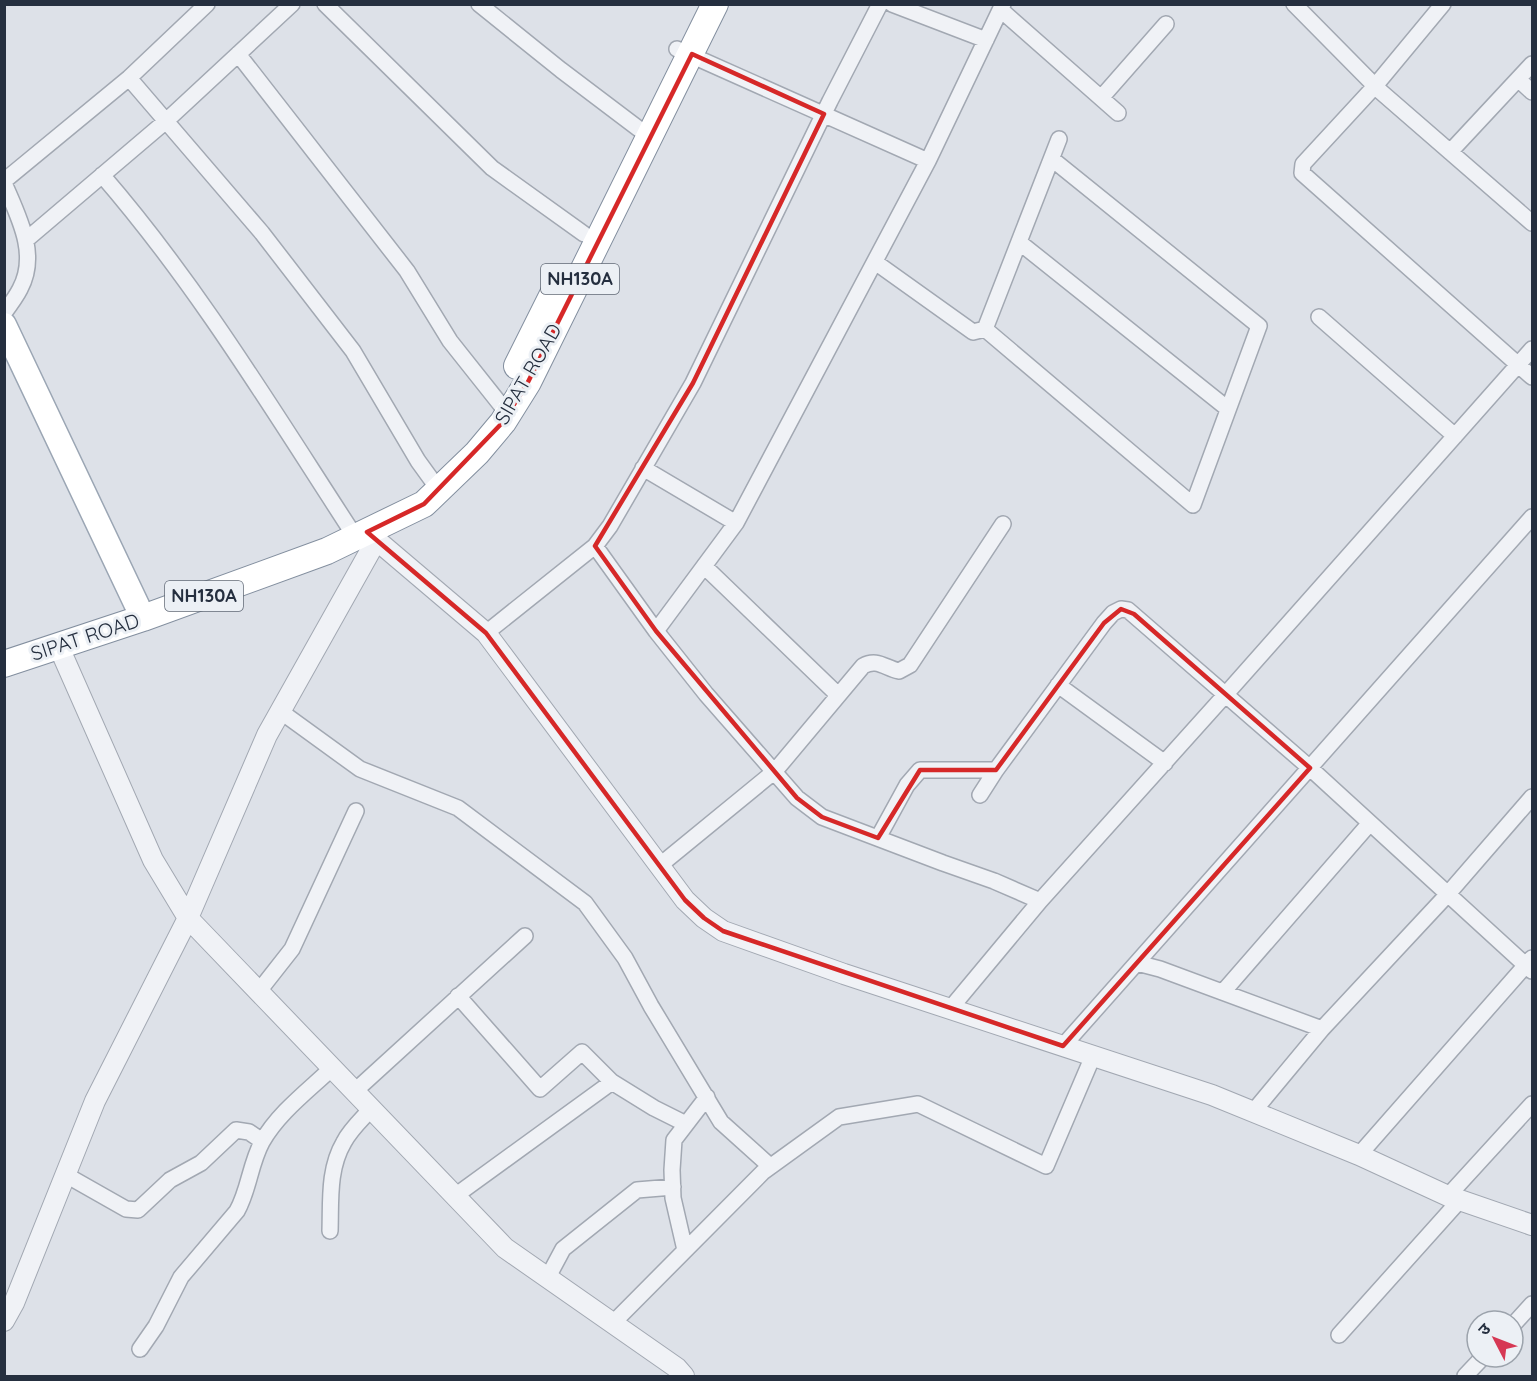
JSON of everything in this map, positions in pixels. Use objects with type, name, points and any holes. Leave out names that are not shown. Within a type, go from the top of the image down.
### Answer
[{"type":"highway","name":"SIPAT ROAD","points":[[5,663],[143,618],[367,536],[398,516],[413,496],[434,484],[528,382],[684,51],[699,4]]},
{"type":"highway","name":"SIPAT ROAD","points":[[503,408],[507,387],[584,234],[639,129],[714,4]]},
{"type":"main road","points":[[4,325],[143,618]]},
{"type":"street","points":[[4,312],[21,289],[27,270],[29,251],[4,182],[129,78],[207,4]]},
{"type":"street","points":[[26,240],[166,121],[292,4]]},
{"type":"street","points":[[325,4],[492,168],[584,234]]},
{"type":"street","points":[[479,4],[639,129]]},
{"type":"street","points":[[486,633],[595,546],[610,526],[693,383],[880,4]]},
{"type":"street","points":[[892,4],[986,40]]},
{"type":"street","points":[[1294,4],[1375,86],[1533,224]]},
{"type":"street","points":[[1443,4],[1375,86],[1303,164],[1302,173],[1533,377]]},
{"type":"street","points":[[656,631],[736,523],[928,161],[1002,7],[1118,113]]},
{"type":"street","points":[[1101,98],[1166,24]]},
{"type":"street","points":[[684,51],[928,161]]},
{"type":"street","points":[[238,54],[407,271],[450,341],[503,408]]},
{"type":"street","points":[[1450,152],[1533,64]]},
{"type":"street","points":[[129,78],[262,233],[353,351],[434,484]]},
{"type":"street","points":[[1518,79],[1533,92]]},
{"type":"street","points":[[985,329],[1059,139]]},
{"type":"street","points":[[985,329],[1193,504],[1259,326],[1052,159]]},
{"type":"street","points":[[102,176],[143,222],[209,311],[367,536],[486,633],[685,900],[704,918],[723,931],[1212,1095],[1359,1155],[1454,1198],[1533,1225]]},
{"type":"street","points":[[1019,242],[1228,409]]},
{"type":"street","points":[[875,262],[974,332],[985,329]]},
{"type":"street","points":[[1319,317],[1455,436]]},
{"type":"street","points":[[950,1009],[1040,901],[1533,349]]},
{"type":"street","points":[[643,468],[736,523]]},
{"type":"street","points":[[1063,1046],[1533,517]]},
{"type":"street","points":[[659,866],[775,771],[862,666],[870,662],[878,662],[899,671],[910,664],[1003,524]]},
{"type":"street","points":[[4,1321],[95,1101],[188,918],[267,735],[367,536]]},
{"type":"street","points":[[595,546],[656,631],[706,694],[797,798],[822,817],[994,881],[1040,901]]},
{"type":"street","points":[[704,566],[837,695]]},
{"type":"street","points":[[980,795],[1104,623],[1113,613],[1121,609],[1134,614],[1226,694],[1311,768],[1447,895],[1530,965],[1359,1155]]},
{"type":"street","points":[[58,645],[153,860],[188,918],[505,1248],[677,1368],[684,1377]]},
{"type":"street","points":[[1058,685],[1165,763]]},
{"type":"street","points":[[280,711],[360,769],[458,808],[585,903],[625,958],[651,1006],[721,1122],[770,1166]]},
{"type":"street","points":[[878,838],[907,785],[920,770],[996,770]]},
{"type":"street","points":[[1253,1112],[1322,1029],[1447,895],[1533,797]]},
{"type":"street","points":[[259,991],[292,948],[356,812]]},
{"type":"street","points":[[1223,992],[1370,823]]},
{"type":"street","points":[[355,1091],[525,936]]},
{"type":"street","points":[[1137,963],[1160,969],[1322,1029]]},
{"type":"street","points":[[458,996],[540,1089],[582,1052],[612,1082],[654,1108],[686,1124]]},
{"type":"street","points":[[614,1323],[747,1186],[770,1166],[839,1117],[918,1104],[1046,1166],[1093,1056]]},
{"type":"street","points":[[140,1349],[156,1326],[181,1277],[242,1203],[254,1159],[262,1141],[280,1117],[332,1068]]},
{"type":"street","points":[[455,1196],[612,1082]]},
{"type":"street","points":[[685,1250],[673,1187],[674,1140],[707,1098]]},
{"type":"street","points":[[1339,1335],[1533,1104]]},
{"type":"street","points":[[330,1231],[331,1181],[337,1156],[344,1140],[371,1109]]},
{"type":"street","points":[[66,1174],[126,1209],[138,1210],[170,1180],[201,1163],[236,1130],[249,1132],[262,1141]]},
{"type":"street","points":[[548,1278],[563,1249],[637,1190],[673,1187]]},
{"type":"highlighted area","points":[[692,54],[824,114],[693,383],[595,546],[656,631],[797,798],[822,817],[878,838],[920,770],[996,770],[1104,623],[1121,609],[1134,614],[1310,768],[1063,1046],[723,931],[704,918],[685,900],[486,633],[367,532],[424,504],[503,422],[528,382]]}]
